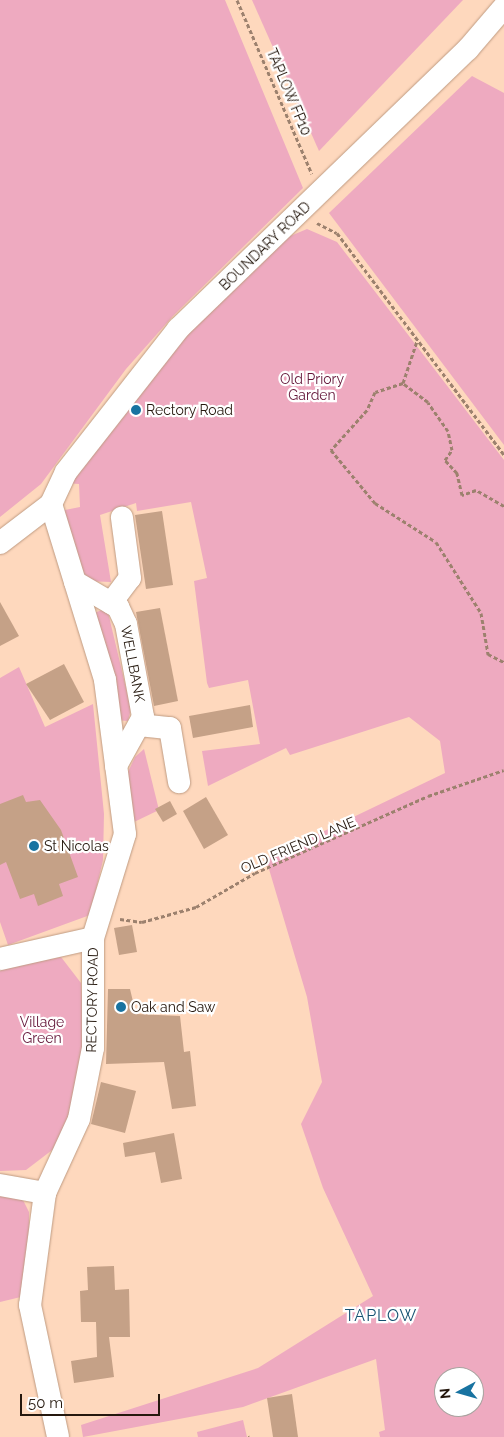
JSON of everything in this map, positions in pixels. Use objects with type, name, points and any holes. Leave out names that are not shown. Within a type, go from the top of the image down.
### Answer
[{"type":"street","name":"BOUNDARY ROAD","points":[[50,504],[66,472],[178,329],[320,194],[468,49],[504,7]]},
{"type":"street","points":[[0,544],[50,504]]},
{"type":"street","name":"RECTORY ROAD","points":[[50,504],[105,680],[124,834],[98,915],[93,938],[93,1048],[79,1119],[45,1193],[30,1305],[58,1437]]},
{"type":"street","points":[[111,603],[130,578],[122,518]]},
{"type":"street","name":"WELLBANK","points":[[75,582],[118,607],[126,624],[144,717],[116,766]]},
{"type":"street","points":[[139,725],[170,728],[179,782]]},
{"type":"street","points":[[0,959],[93,938]]},
{"type":"street","points":[[0,1185],[16,1184],[45,1193]]},
{"type":"path","name":"TAPLOW FP10","points":[[237,0],[320,194]]},
{"type":"path","points":[[320,194],[317,223],[337,233],[504,455]]},
{"type":"path","points":[[403,383],[417,341]]},
{"type":"path","points":[[403,383],[428,402],[448,431],[452,450],[445,460],[457,473],[462,496],[476,490],[504,506]]},
{"type":"path","points":[[403,383],[375,392],[367,410],[331,450],[375,503],[436,542],[481,613],[488,654],[504,662]]},
{"type":"path","name":"OLD FRIEND LANE","points":[[98,915],[142,922],[196,907],[255,873],[428,796],[504,770]]},
{"type":"green space","points":[[0,0],[225,0],[303,188],[173,316],[126,369],[41,484],[0,517]]},
{"type":"green space","points":[[252,0],[463,0],[319,151]]},
{"type":"green space","points":[[472,76],[504,93],[504,445],[329,213]]},
{"type":"green space","name":"Old Priory Garden","points":[[307,229],[337,242],[504,460],[504,1437],[380,1437],[379,1432],[385,1430],[376,1359],[243,1407],[83,1437],[81,1425],[258,1368],[373,1296],[323,1188],[301,1124],[322,1082],[307,997],[266,859],[445,773],[440,741],[409,717],[290,755],[286,748],[208,786],[202,751],[260,744],[248,680],[209,688],[207,683],[194,581],[207,578],[191,502],[137,511],[136,503],[100,515],[111,582],[86,581],[60,511],[80,507],[79,484],[65,483],[201,309],[288,237]]},
{"type":"green space","points":[[107,608],[131,709],[128,721],[115,720],[89,615]]},
{"type":"green space","points":[[19,667],[45,727],[93,704],[104,814],[103,860],[90,915],[8,945],[0,922],[0,678]]},
{"type":"green space","points":[[144,749],[159,810],[132,823],[122,785],[135,757]]},
{"type":"green space","name":"Village Green","points":[[61,957],[81,983],[85,1041],[64,1141],[26,1170],[0,1171],[0,969]]},
{"type":"green space","points":[[0,1191],[22,1198],[29,1212],[29,1295],[0,1302]]},
{"type":"green space","points":[[243,1420],[247,1437],[198,1437],[197,1432]]},
{"type":"building","points":[[162,511],[173,585],[146,589],[135,515]]},
{"type":"building","points":[[0,602],[19,636],[0,646]]},
{"type":"building","points":[[160,608],[178,701],[154,706],[136,612]]},
{"type":"building","points":[[64,664],[84,702],[50,720],[26,684]]},
{"type":"building","points":[[250,705],[253,727],[193,738],[189,716]]},
{"type":"building","name":"St Nicolas","points":[[23,795],[26,802],[40,800],[61,830],[78,877],[59,884],[63,896],[38,906],[34,894],[20,899],[6,862],[0,865],[0,804]]},
{"type":"building","points":[[206,797],[228,835],[204,849],[183,811]]},
{"type":"building","points":[[170,801],[177,814],[163,822],[155,809]]},
{"type":"building","points":[[132,925],[137,952],[119,955],[114,928]]},
{"type":"building","points":[[108,989],[130,989],[136,1014],[180,1016],[184,1052],[190,1051],[196,1106],[172,1109],[164,1062],[106,1064]]},
{"type":"building","points":[[101,1082],[136,1091],[125,1133],[91,1124]]},
{"type":"building","points":[[174,1133],[182,1179],[161,1183],[155,1152],[125,1157],[123,1143]]},
{"type":"building","points":[[114,1266],[115,1290],[129,1289],[130,1337],[109,1337],[114,1377],[74,1383],[71,1361],[97,1357],[96,1322],[81,1322],[80,1291],[88,1290],[87,1267]]},
{"type":"building","points":[[292,1394],[298,1437],[273,1437],[267,1398]]},
{"type":"place","name":"Rectory Road","points":[[136,410]]},
{"type":"place","name":"St Nicolas","points":[[34,846]]},
{"type":"place","name":"Oak and Saw","points":[[121,1007]]},
{"type":"district","name":"TAPLOW","points":[[381,1316]]}]
